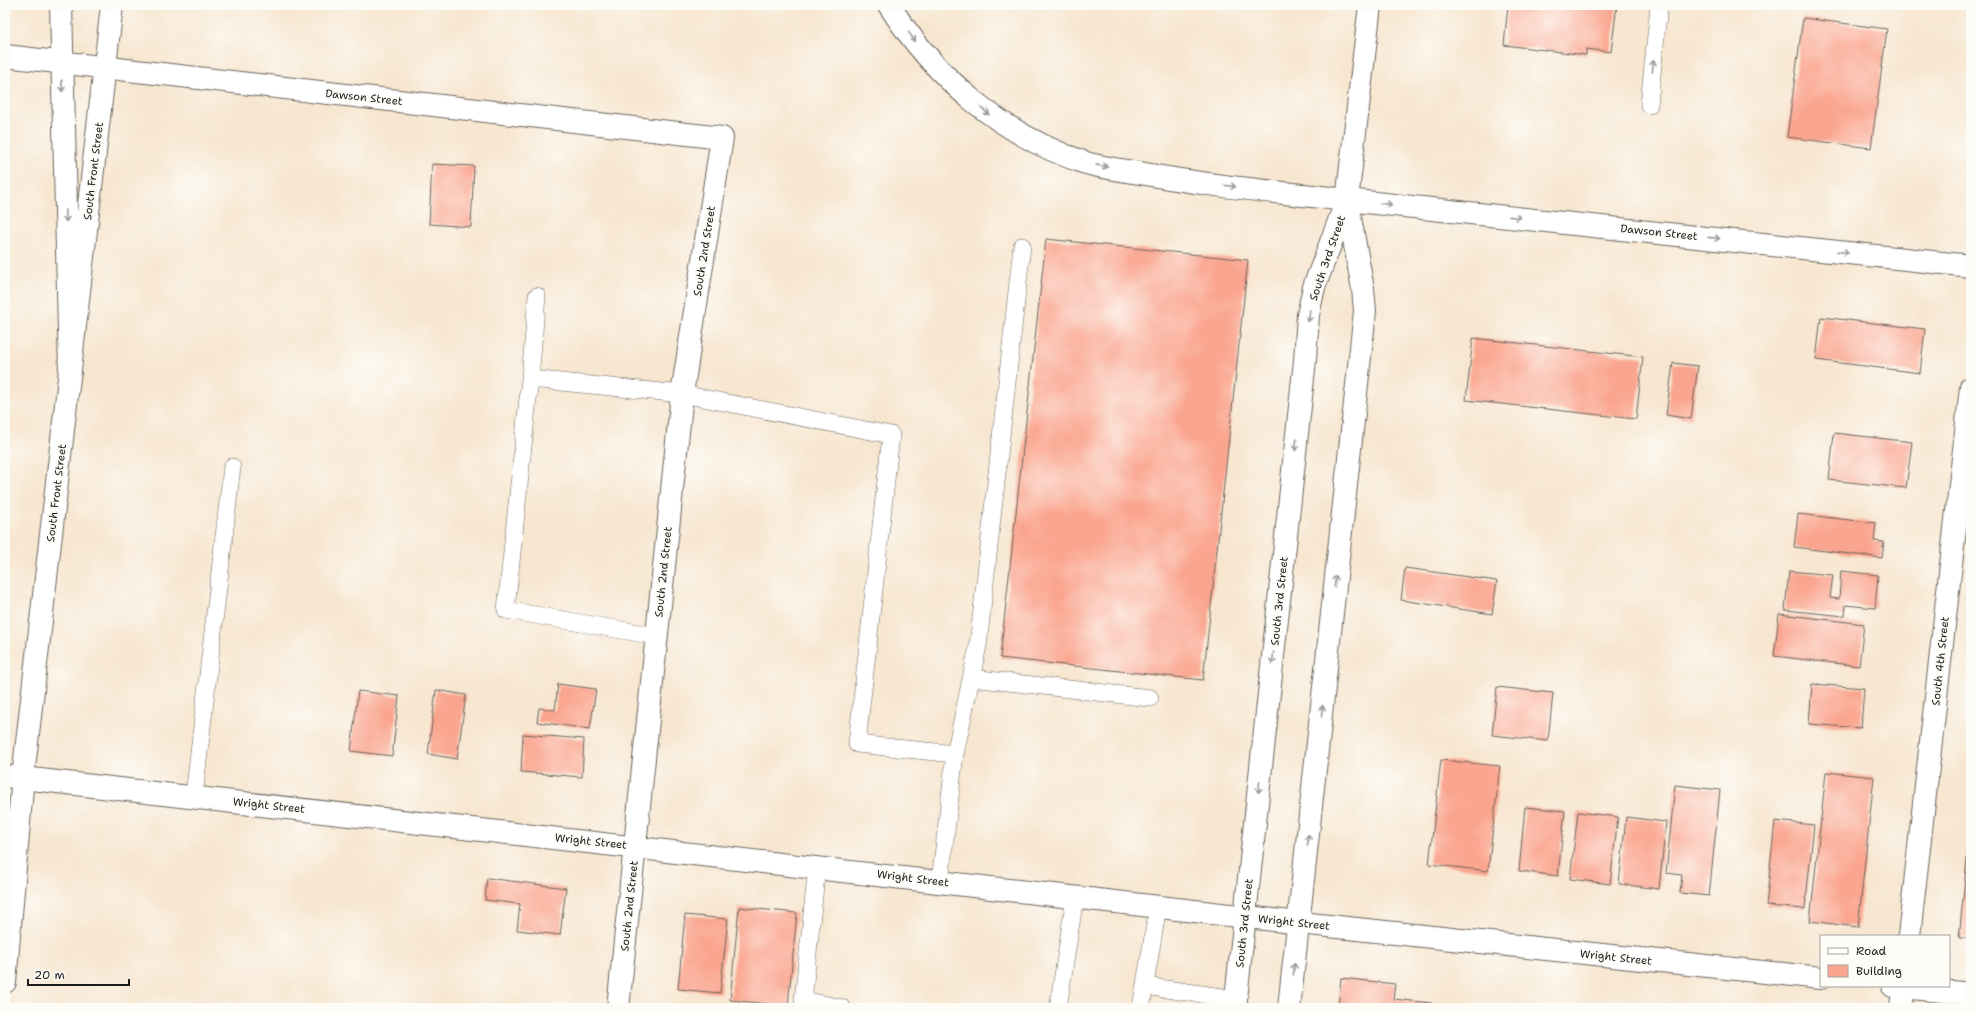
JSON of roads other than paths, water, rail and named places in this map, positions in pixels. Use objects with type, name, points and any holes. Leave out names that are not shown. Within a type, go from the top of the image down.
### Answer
[{"type":"main road","points":[[60,5],[70,372]]},
{"type":"main road","name":"South Front Street","points":[[5,982],[14,776],[70,372],[112,5]]},
{"type":"main road","name":"Dawson Street","points":[[889,5],[919,48],[955,86],[990,115],[1049,148],[1087,163],[1170,179],[1347,200],[1971,266]]},
{"type":"main road","name":"South 3rd Street","points":[[1235,1003],[1303,375],[1308,315],[1314,287],[1347,200],[1370,5]]},
{"type":"main road","name":"Dawson Street","points":[[5,56],[722,138]]},
{"type":"main road","name":"South 2nd Street","points":[[618,1008],[682,394],[722,138]]},
{"type":"main road","name":"South 3rd Street","points":[[1289,1008],[1300,923],[1354,402],[1365,311],[1363,289],[1347,200]]},
{"type":"main road","name":"South 4th Street","points":[[1909,935],[1971,387]]},
{"type":"main road","name":"Wright Street","points":[[14,776],[636,846],[1245,917],[1820,978]]},
{"type":"main road","points":[[1900,992],[1971,994]]},
{"type":"lane","points":[[1649,105],[1659,5]]},
{"type":"lane","points":[[940,882],[955,754],[978,646],[1022,246]]},
{"type":"lane","points":[[537,296],[506,610],[656,636]]},
{"type":"lane","points":[[530,379],[682,394],[891,435],[857,744],[955,754]]},
{"type":"lane","points":[[194,796],[232,467]]},
{"type":"lane","points":[[971,678],[1150,698]]},
{"type":"lane","points":[[817,867],[803,1000],[842,1008]]},
{"type":"lane","points":[[1058,1008],[1075,897]]},
{"type":"lane","points":[[1141,1008],[1158,907]]},
{"type":"lane","points":[[1145,986],[1235,1003]]}]
